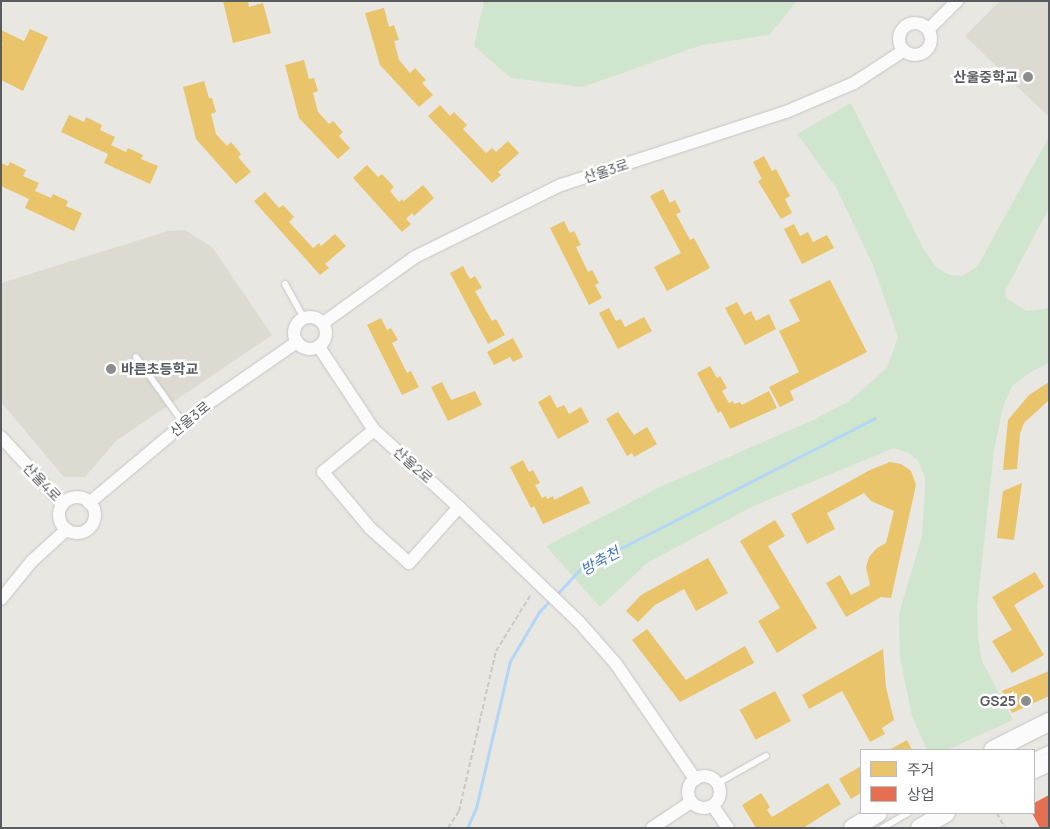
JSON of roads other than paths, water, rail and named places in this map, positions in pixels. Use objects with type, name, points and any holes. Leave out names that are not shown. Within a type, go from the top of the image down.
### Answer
[{"type":"street","points":[[928,30],[957,1]]},
{"type":"street","points":[[915,23],[928,30],[931,42],[926,50],[917,55],[903,50],[898,42],[904,26],[915,23]]},
{"type":"street","name":"산울3로","points":[[323,323],[415,256],[561,186],[786,112],[854,82],[903,50]]},
{"type":"street","points":[[315,317],[323,323],[326,338],[319,347],[308,349],[297,342],[294,329],[304,318],[315,317]]},
{"type":"street","name":"산울3로","points":[[89,503],[206,405],[297,342]]},
{"type":"street","name":"산울2로","points":[[319,347],[374,430],[460,507],[579,622],[616,664],[695,779]]},
{"type":"street","points":[[374,430],[323,472],[370,528],[409,563],[460,507]]},
{"type":"street","name":"산울4로","points":[[1,437],[63,504]]},
{"type":"street","points":[[77,497],[89,503],[94,517],[89,527],[79,532],[67,529],[59,516],[63,504],[77,497]]},
{"type":"street","points":[[1,599],[32,561],[67,529]]},
{"type":"street","points":[[995,749],[1049,722]]},
{"type":"street","points":[[1035,769],[1049,762]]},
{"type":"street","points":[[710,777],[718,784],[721,794],[713,806],[702,809],[691,802],[688,788],[695,779],[710,777]]},
{"type":"street","points":[[652,828],[691,802]]},
{"type":"street","points":[[713,806],[728,828]]},
{"type":"street","points":[[853,828],[876,814]]},
{"type":"street","points":[[920,828],[944,814]]},
{"type":"lane","points":[[285,284],[304,318]]},
{"type":"lane","points":[[136,357],[184,424]]},
{"type":"lane","points":[[1035,756],[1049,749]]},
{"type":"lane","points":[[718,784],[766,756]]},
{"type":"lane","points":[[882,828],[906,814]]},
{"type":"waterway","name":"방축천","points":[[556,595],[580,569],[875,418]]},
{"type":"waterway","name":"방축천","points":[[467,828],[476,808],[510,661],[539,612],[551,599]]},
{"type":"place","name":"산울중학교","points":[[1028,77]]},
{"type":"place","name":"바른초등학교","points":[[111,369]]},
{"type":"place","name":"GS25","points":[[1026,701]]}]
